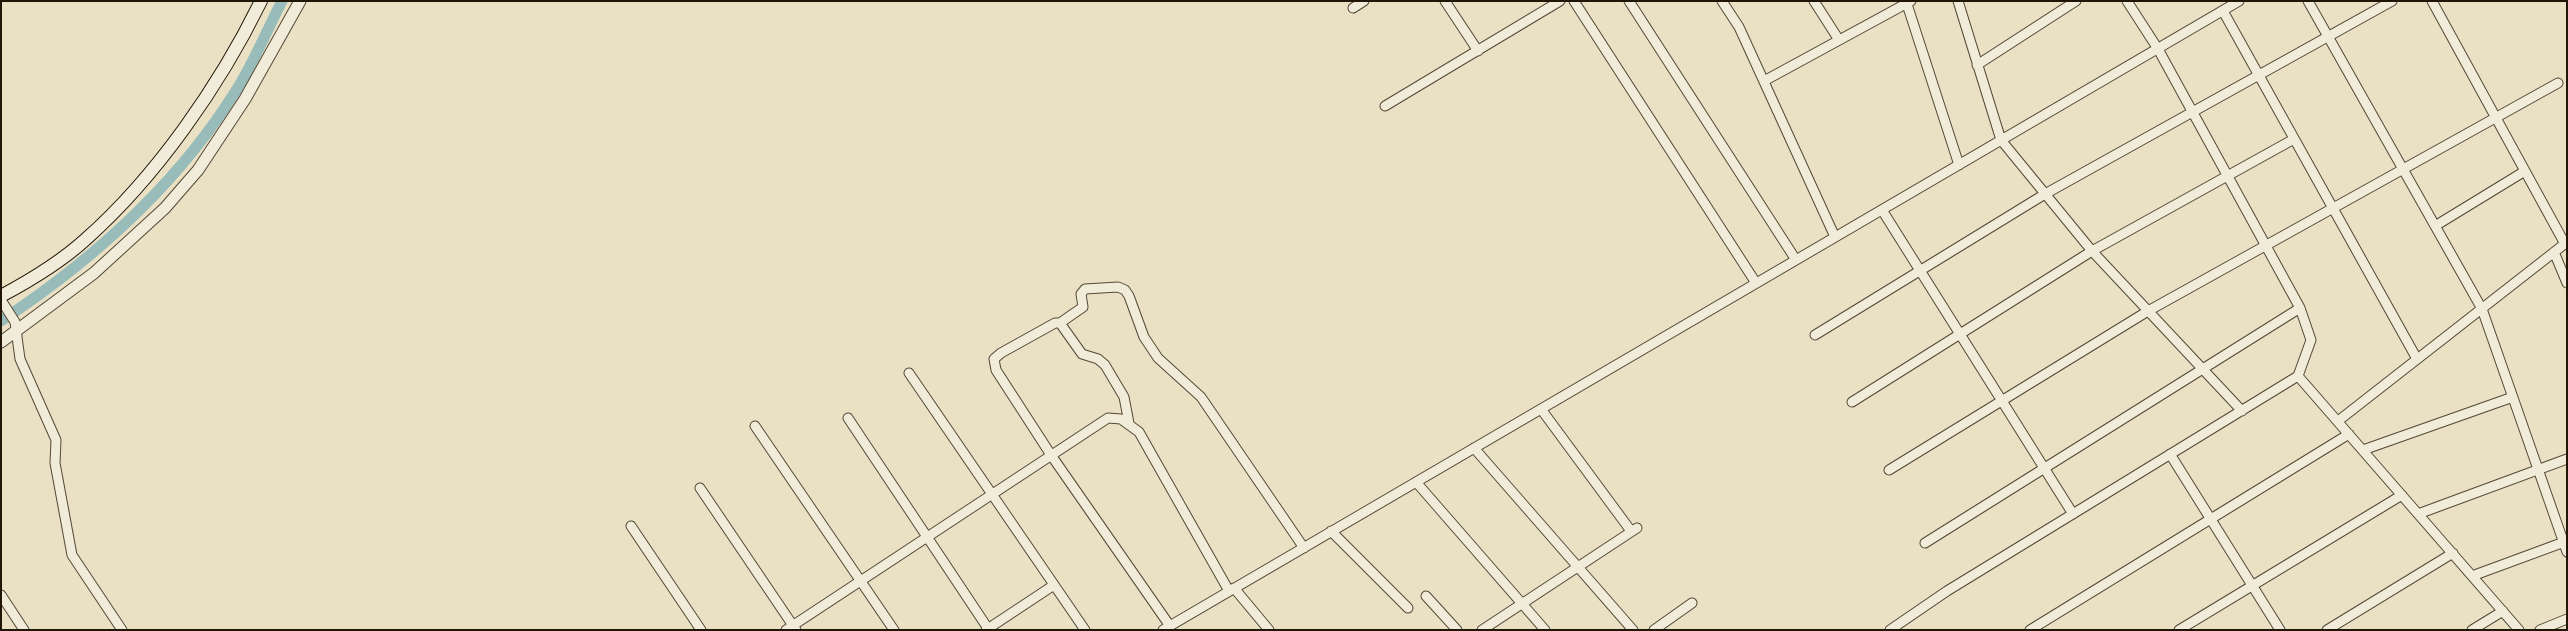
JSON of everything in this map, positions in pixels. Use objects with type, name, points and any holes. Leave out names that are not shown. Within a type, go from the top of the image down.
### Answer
[{"type":"main road","points":[[1,298],[44,272],[85,240],[122,205],[159,161],[219,77],[261,1]]},
{"type":"street","points":[[1,342],[94,273],[165,208],[198,170],[245,99],[300,1]]},
{"type":"street","points":[[1353,8],[1364,1]]},
{"type":"street","points":[[1445,1],[1478,51]]},
{"type":"street","points":[[1385,106],[1560,1]]},
{"type":"street","points":[[1574,1],[1756,283]]},
{"type":"street","points":[[1628,1],[1796,260]]},
{"type":"street","points":[[1722,1],[1739,27],[1835,237]]},
{"type":"street","points":[[1814,1],[1839,40]]},
{"type":"street","points":[[1958,1],[2001,140],[2092,251],[2242,411]]},
{"type":"street","points":[[1977,65],[2076,1]]},
{"type":"street","points":[[1890,630],[1947,591],[2298,376],[2311,340],[2300,308],[2158,49],[2127,1]]},
{"type":"street","points":[[1304,548],[1201,397],[1158,358],[1144,337],[1125,290],[1118,287],[1085,289],[1081,294],[1083,307],[1060,323],[1055,323],[1001,353],[994,359],[994,365],[1051,455],[1167,628],[1304,548],[1331,531],[2239,1]]},
{"type":"street","points":[[2308,1],[2482,309],[2538,471],[2565,541],[2567,552]]},
{"type":"street","points":[[1816,335],[2044,194],[2392,1]]},
{"type":"street","points":[[2338,422],[2566,243],[2432,1]]},
{"type":"street","points":[[1764,81],[1908,2],[1959,165]]},
{"type":"street","points":[[2223,11],[2417,359]]},
{"type":"street","points":[[1890,470],[2148,312],[2558,83]]},
{"type":"street","points":[[1852,402],[2092,251],[2294,139]]},
{"type":"street","points":[[2435,226],[2525,171]]},
{"type":"street","points":[[1882,210],[2073,514]]},
{"type":"street","points":[[2554,252],[2567,283]]},
{"type":"street","points":[[1,298],[17,330],[20,359],[56,440],[55,463],[72,555],[122,630]]},
{"type":"street","points":[[1925,543],[2300,308]]},
{"type":"street","points":[[1060,323],[1082,354],[1098,359],[1106,365],[1124,397],[1129,423]]},
{"type":"street","points":[[909,373],[1085,630]]},
{"type":"street","points":[[2298,376],[2519,630]]},
{"type":"street","points":[[2362,450],[2513,397]]},
{"type":"street","points":[[1482,630],[1634,530],[1541,409]]},
{"type":"street","points":[[848,418],[988,629],[1054,585]]},
{"type":"street","points":[[700,488],[792,628],[1108,418],[1121,419],[1139,432],[1231,590],[1270,630]]},
{"type":"street","points":[[755,426],[894,630]]},
{"type":"street","points":[[2030,630],[2349,434]]},
{"type":"street","points":[[1474,448],[1633,630]]},
{"type":"street","points":[[2170,454],[2280,630]]},
{"type":"street","points":[[2418,514],[2567,459]]},
{"type":"street","points":[[1416,482],[1546,630]]},
{"type":"street","points":[[2179,630],[2402,495]]},
{"type":"street","points":[[631,526],[701,630]]},
{"type":"street","points":[[1331,531],[1408,608]]},
{"type":"street","points":[[2472,576],[2565,541]]},
{"type":"street","points":[[2327,630],[2452,554]]},
{"type":"street","points":[[1,595],[24,630]]},
{"type":"street","points":[[1426,596],[1456,630]]},
{"type":"street","points":[[1654,630],[1692,604]]},
{"type":"street","points":[[2472,630],[2502,611]]},
{"type":"street","points":[[2540,630],[2567,619]]},
{"type":"waterway","points":[[1,321],[69,272],[101,246],[161,188],[189,156],[237,89],[282,1]]}]
